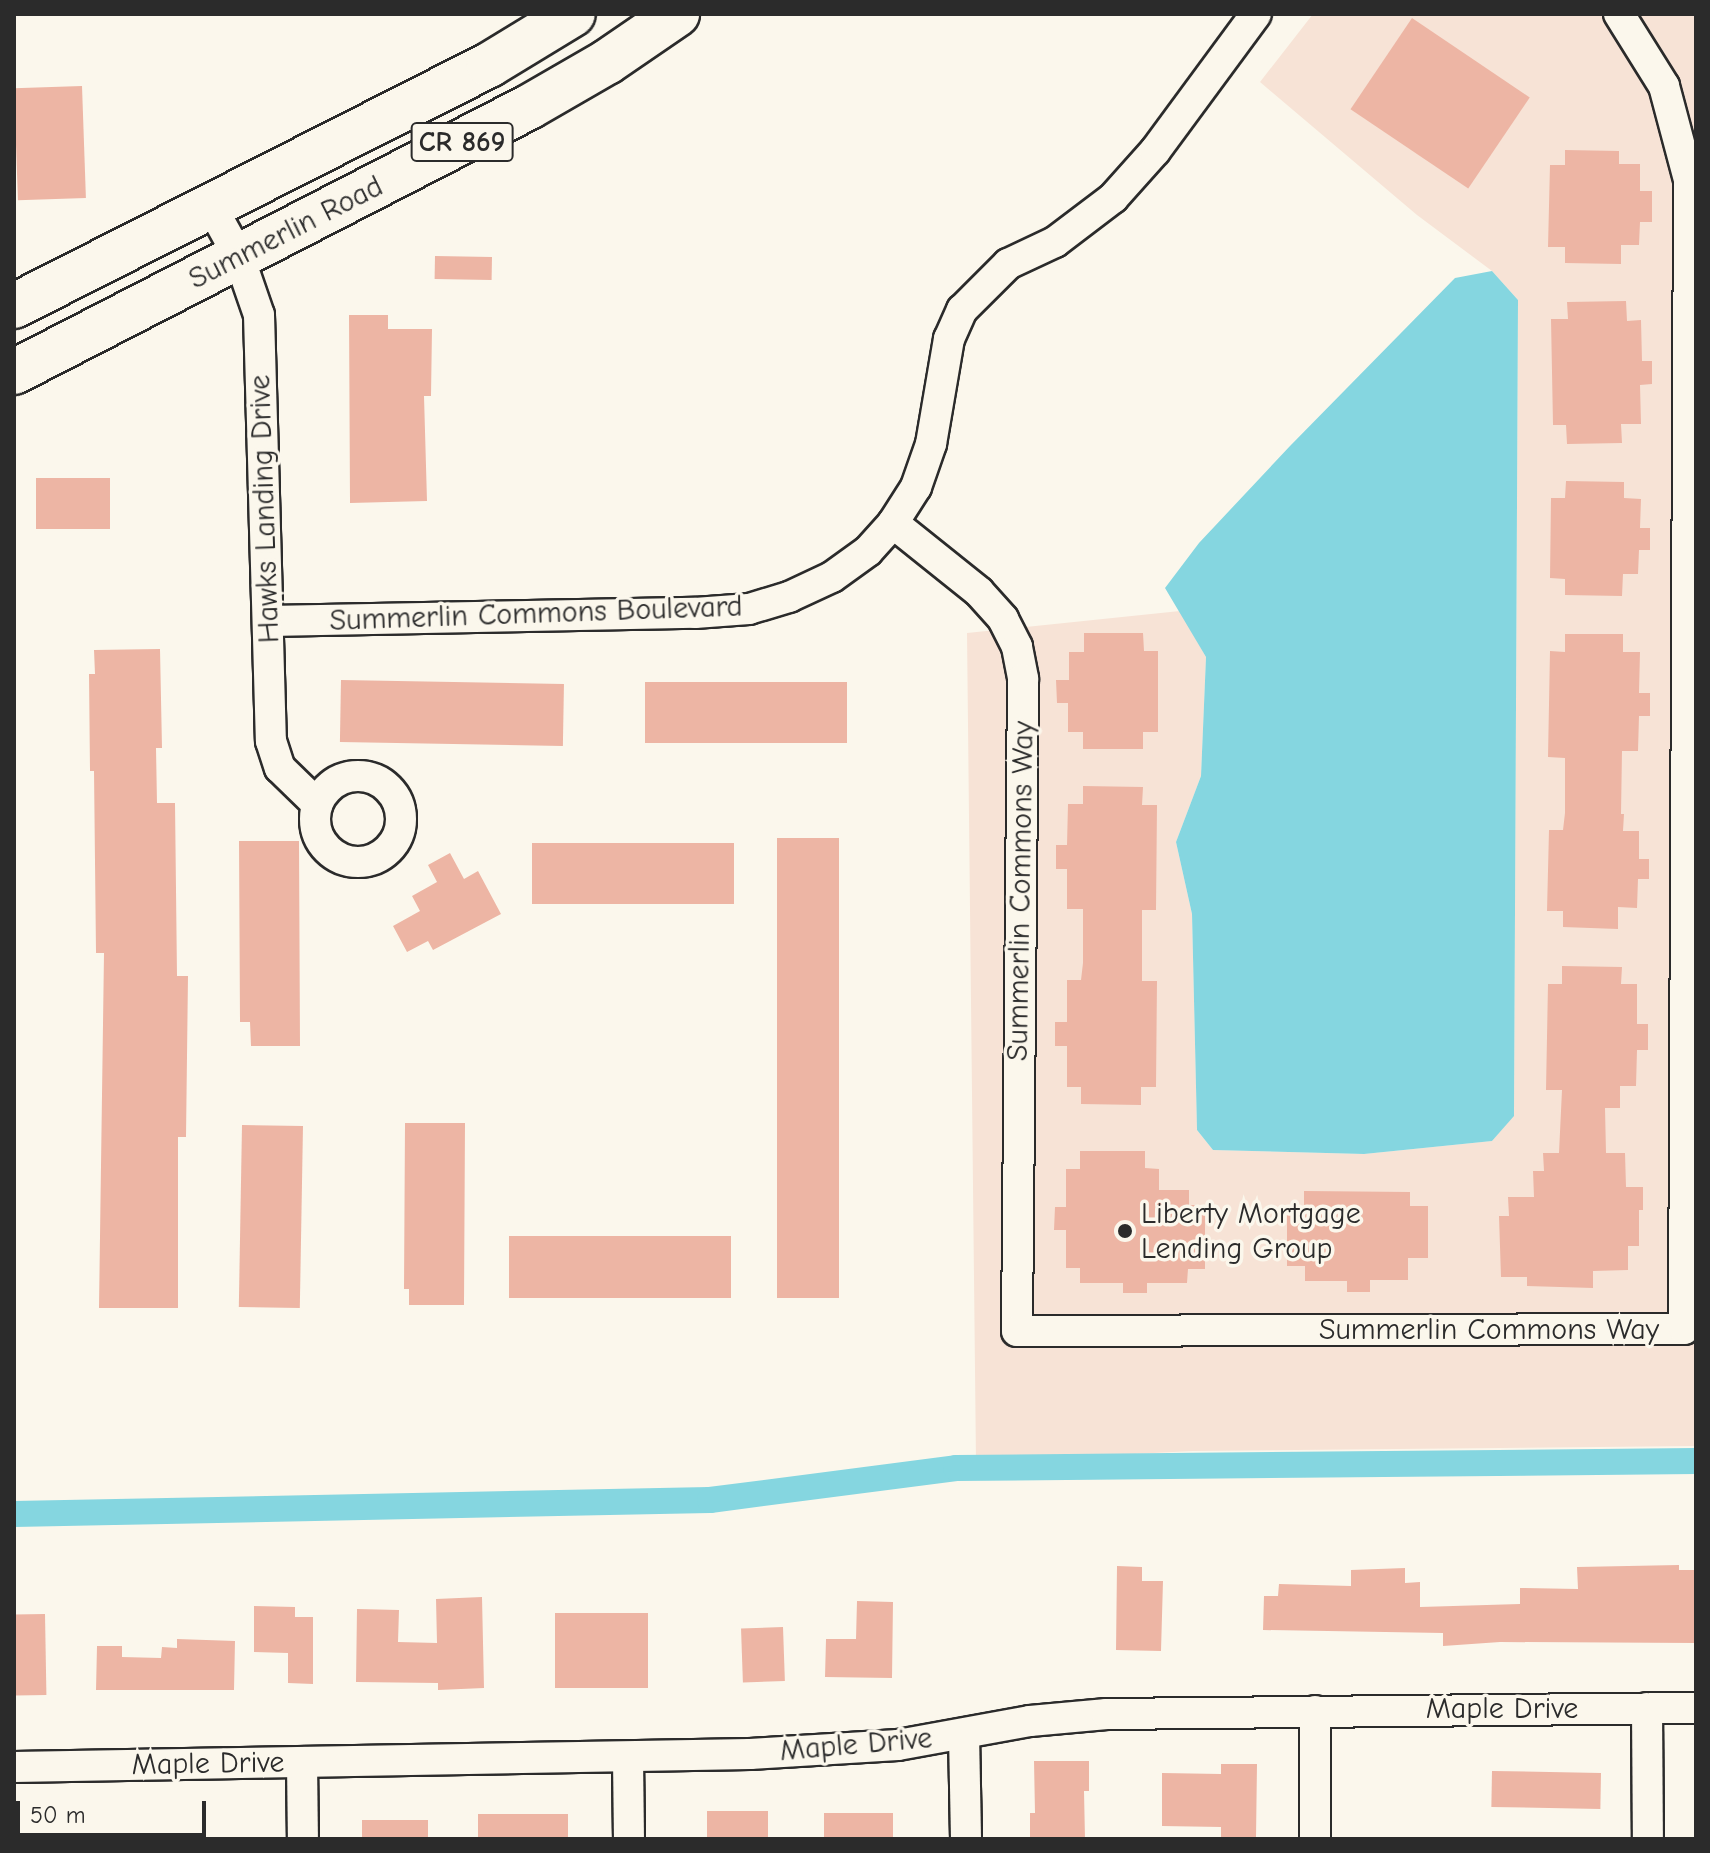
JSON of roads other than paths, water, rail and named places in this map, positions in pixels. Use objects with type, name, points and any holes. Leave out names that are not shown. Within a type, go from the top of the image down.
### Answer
[{"type":"main road","name":"Summerlin Road","points":[[14,306],[489,65],[573,14]]},
{"type":"main road","name":"Summerlin Road","points":[[14,372],[570,84],[677,14]]},
{"type":"street","name":"Summerlin Commons Boulevard","points":[[269,621],[679,614],[749,609],[789,597],[832,577],[868,551],[893,523],[916,487],[931,444],[940,374],[949,339],[962,310],[1008,264],[1055,242],[1113,198],[1155,151],[1256,14]]},
{"type":"street","name":"Summerlin Commons Way","points":[[893,523],[979,592],[1003,619],[1017,647],[1023,679],[1017,1331],[1684,1329],[1689,180],[1664,86],[1619,14]]},
{"type":"street","name":"Hawks Landing Drive","points":[[211,206],[239,257],[259,315],[271,741],[280,768],[317,804]]},
{"type":"street","points":[[1647,1708],[1648,1839]]},
{"type":"street","name":"Maple Drive","points":[[14,1767],[628,1758],[898,1745],[1030,1721],[1107,1714],[1696,1708]]},
{"type":"street","points":[[1315,1711],[1315,1839]]},
{"type":"street","points":[[964,1734],[966,1839]]},
{"type":"street","points":[[628,1758],[629,1839]]},
{"type":"street","points":[[302,1762],[303,1839]]},
{"type":"water","points":[[1492,271],[1518,300],[1514,1116],[1492,1141],[1364,1154],[1213,1150],[1197,1130],[1192,914],[1176,842],[1201,776],[1206,657],[1165,588],[1199,543],[1455,278]]},
{"type":"waterway","points":[[14,1514],[710,1500],[956,1468],[1696,1461]]},
{"type":"place","name":"Liberty Mortgage Lending Group","points":[[1125,1231]]}]
